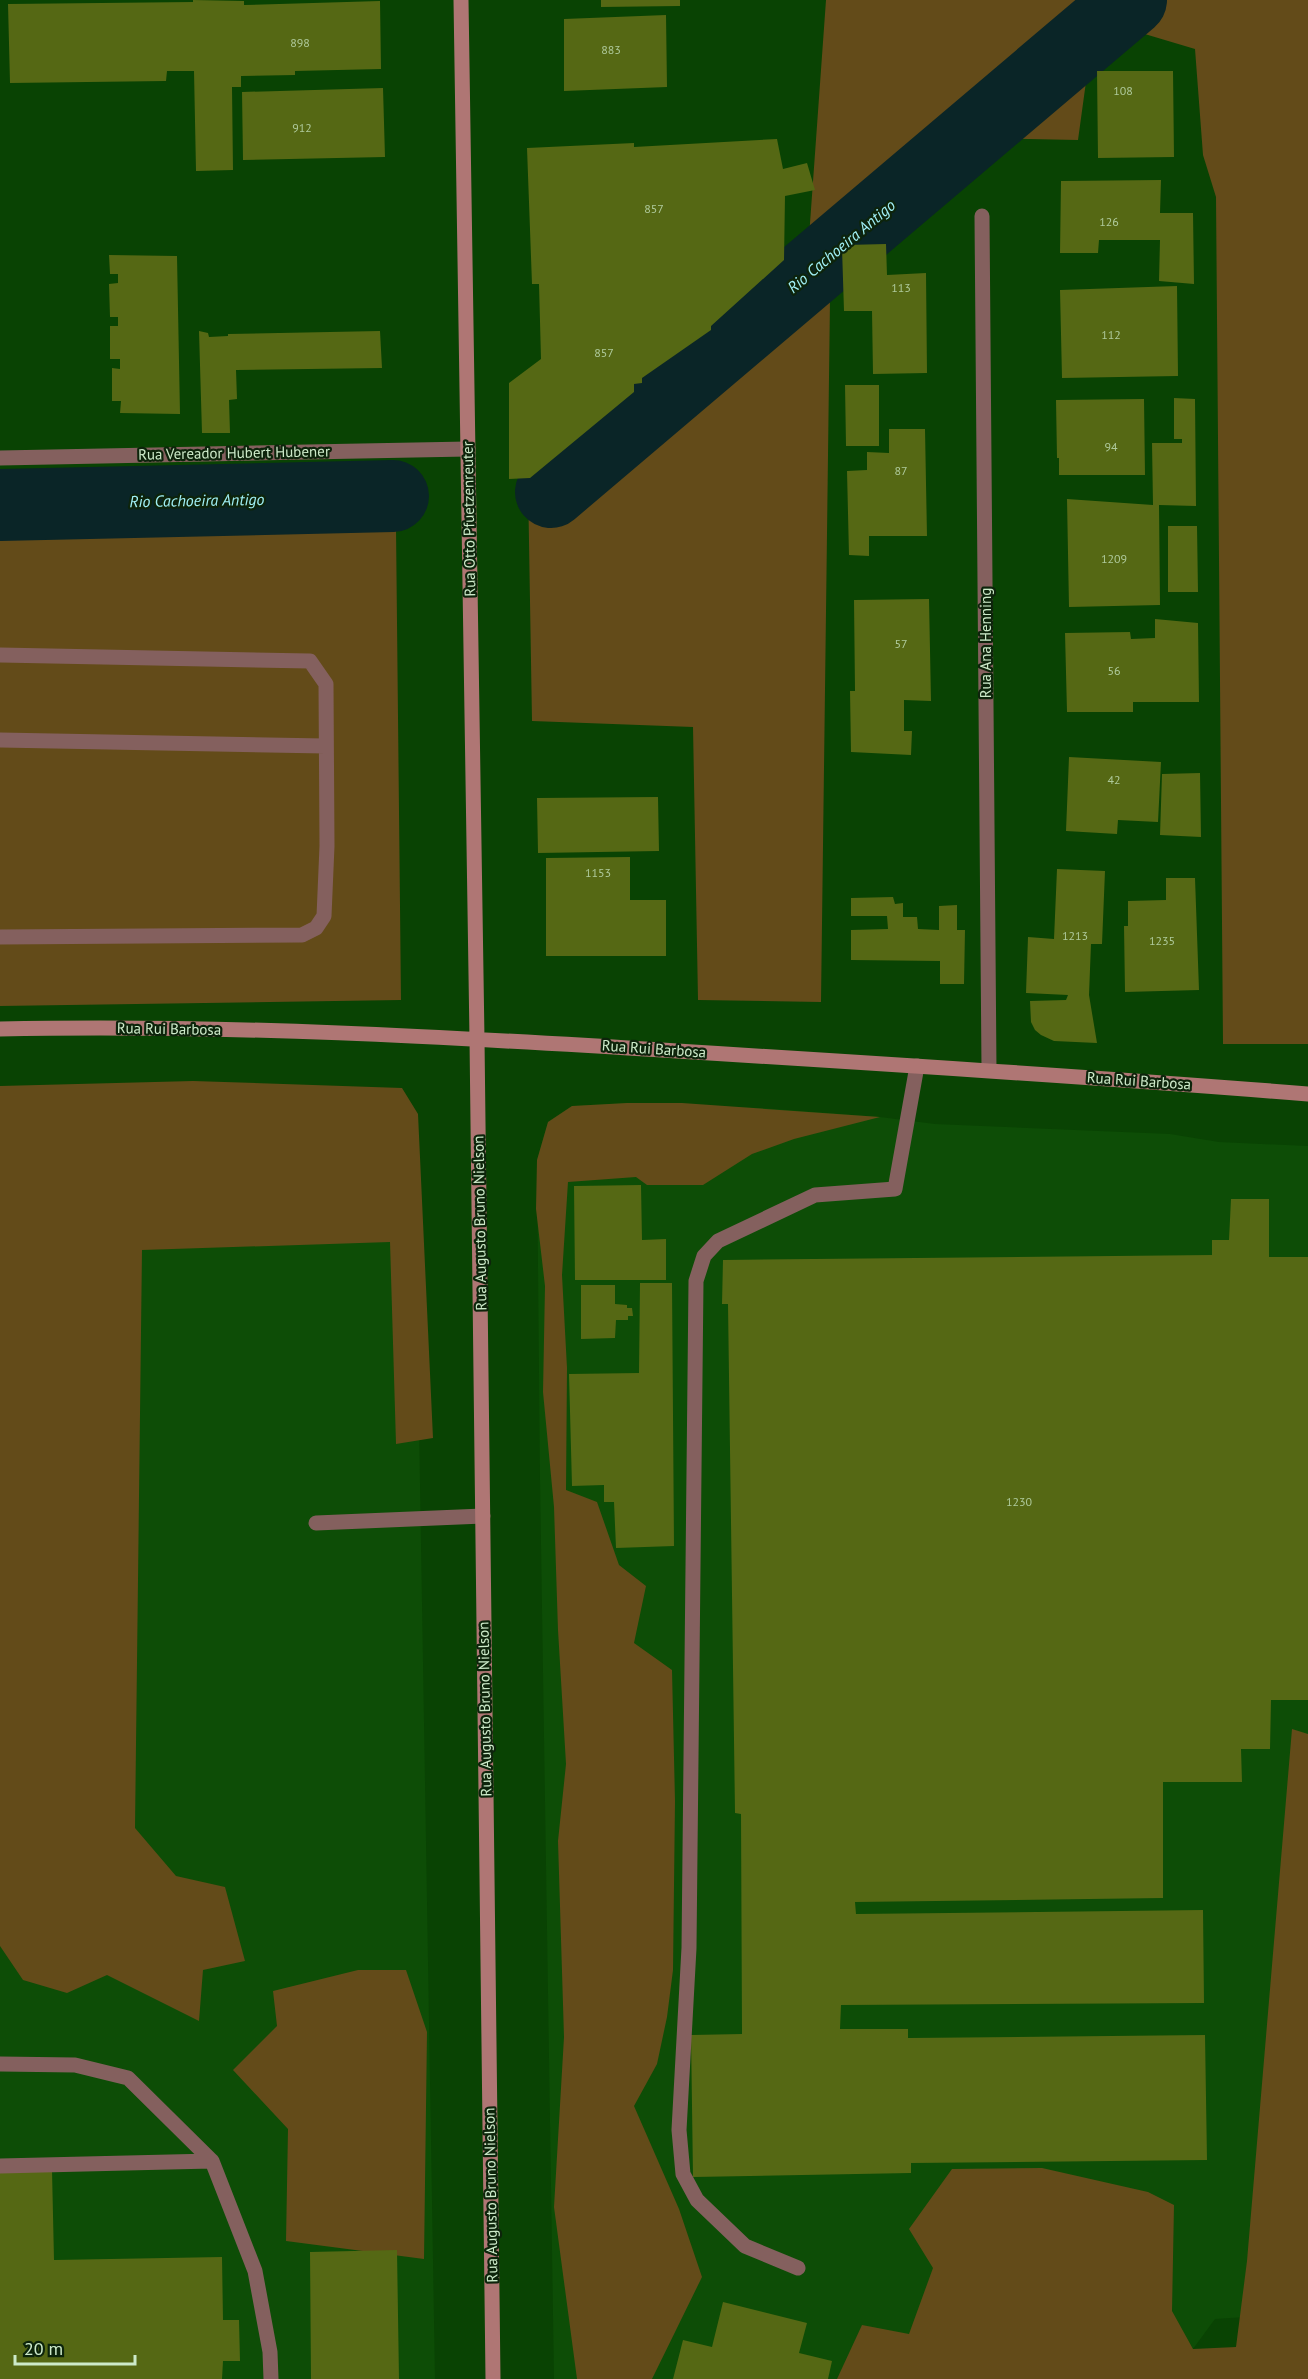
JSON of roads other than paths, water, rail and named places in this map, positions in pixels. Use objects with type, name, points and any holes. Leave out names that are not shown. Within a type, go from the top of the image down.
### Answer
[{"type":"main road","name":"Rua Otto Pfuetzenreuter","points":[[461,0],[477,1039]]},
{"type":"main road","name":"Rua Rui Barbosa","points":[[0,1029],[289,1030],[477,1039],[989,1070],[1308,1094]]},
{"type":"main road","name":"Rua Augusto Bruno Nielson","points":[[477,1039],[493,2379]]},
{"type":"street","name":"Rua Ana Henning","points":[[982,216],[989,1070]]},
{"type":"street","name":"Rua Vereador Hubert Hubener","points":[[0,458],[468,449]]},
{"type":"street","points":[[0,655],[310,661],[326,684],[327,846],[324,916],[316,928],[302,935],[0,937]]},
{"type":"street","points":[[0,740],[325,746]]},
{"type":"street","points":[[798,2268],[745,2246],[697,2200],[683,2174],[679,2130],[689,1948],[696,1281],[704,1256],[717,1241],[815,1195],[895,1189],[917,1066]]},
{"type":"street","points":[[316,1523],[483,1516]]},
{"type":"street","points":[[0,2064],[75,2065],[128,2078],[212,2161],[255,2271],[270,2352],[271,2379]]},
{"type":"street","points":[[0,2166],[212,2161]]},
{"type":"waterway","name":"Rio Cachoeira Antigo","points":[[551,492],[1131,0]]},
{"type":"waterway","name":"Rio Cachoeira Antigo","points":[[0,505],[393,496]]}]
